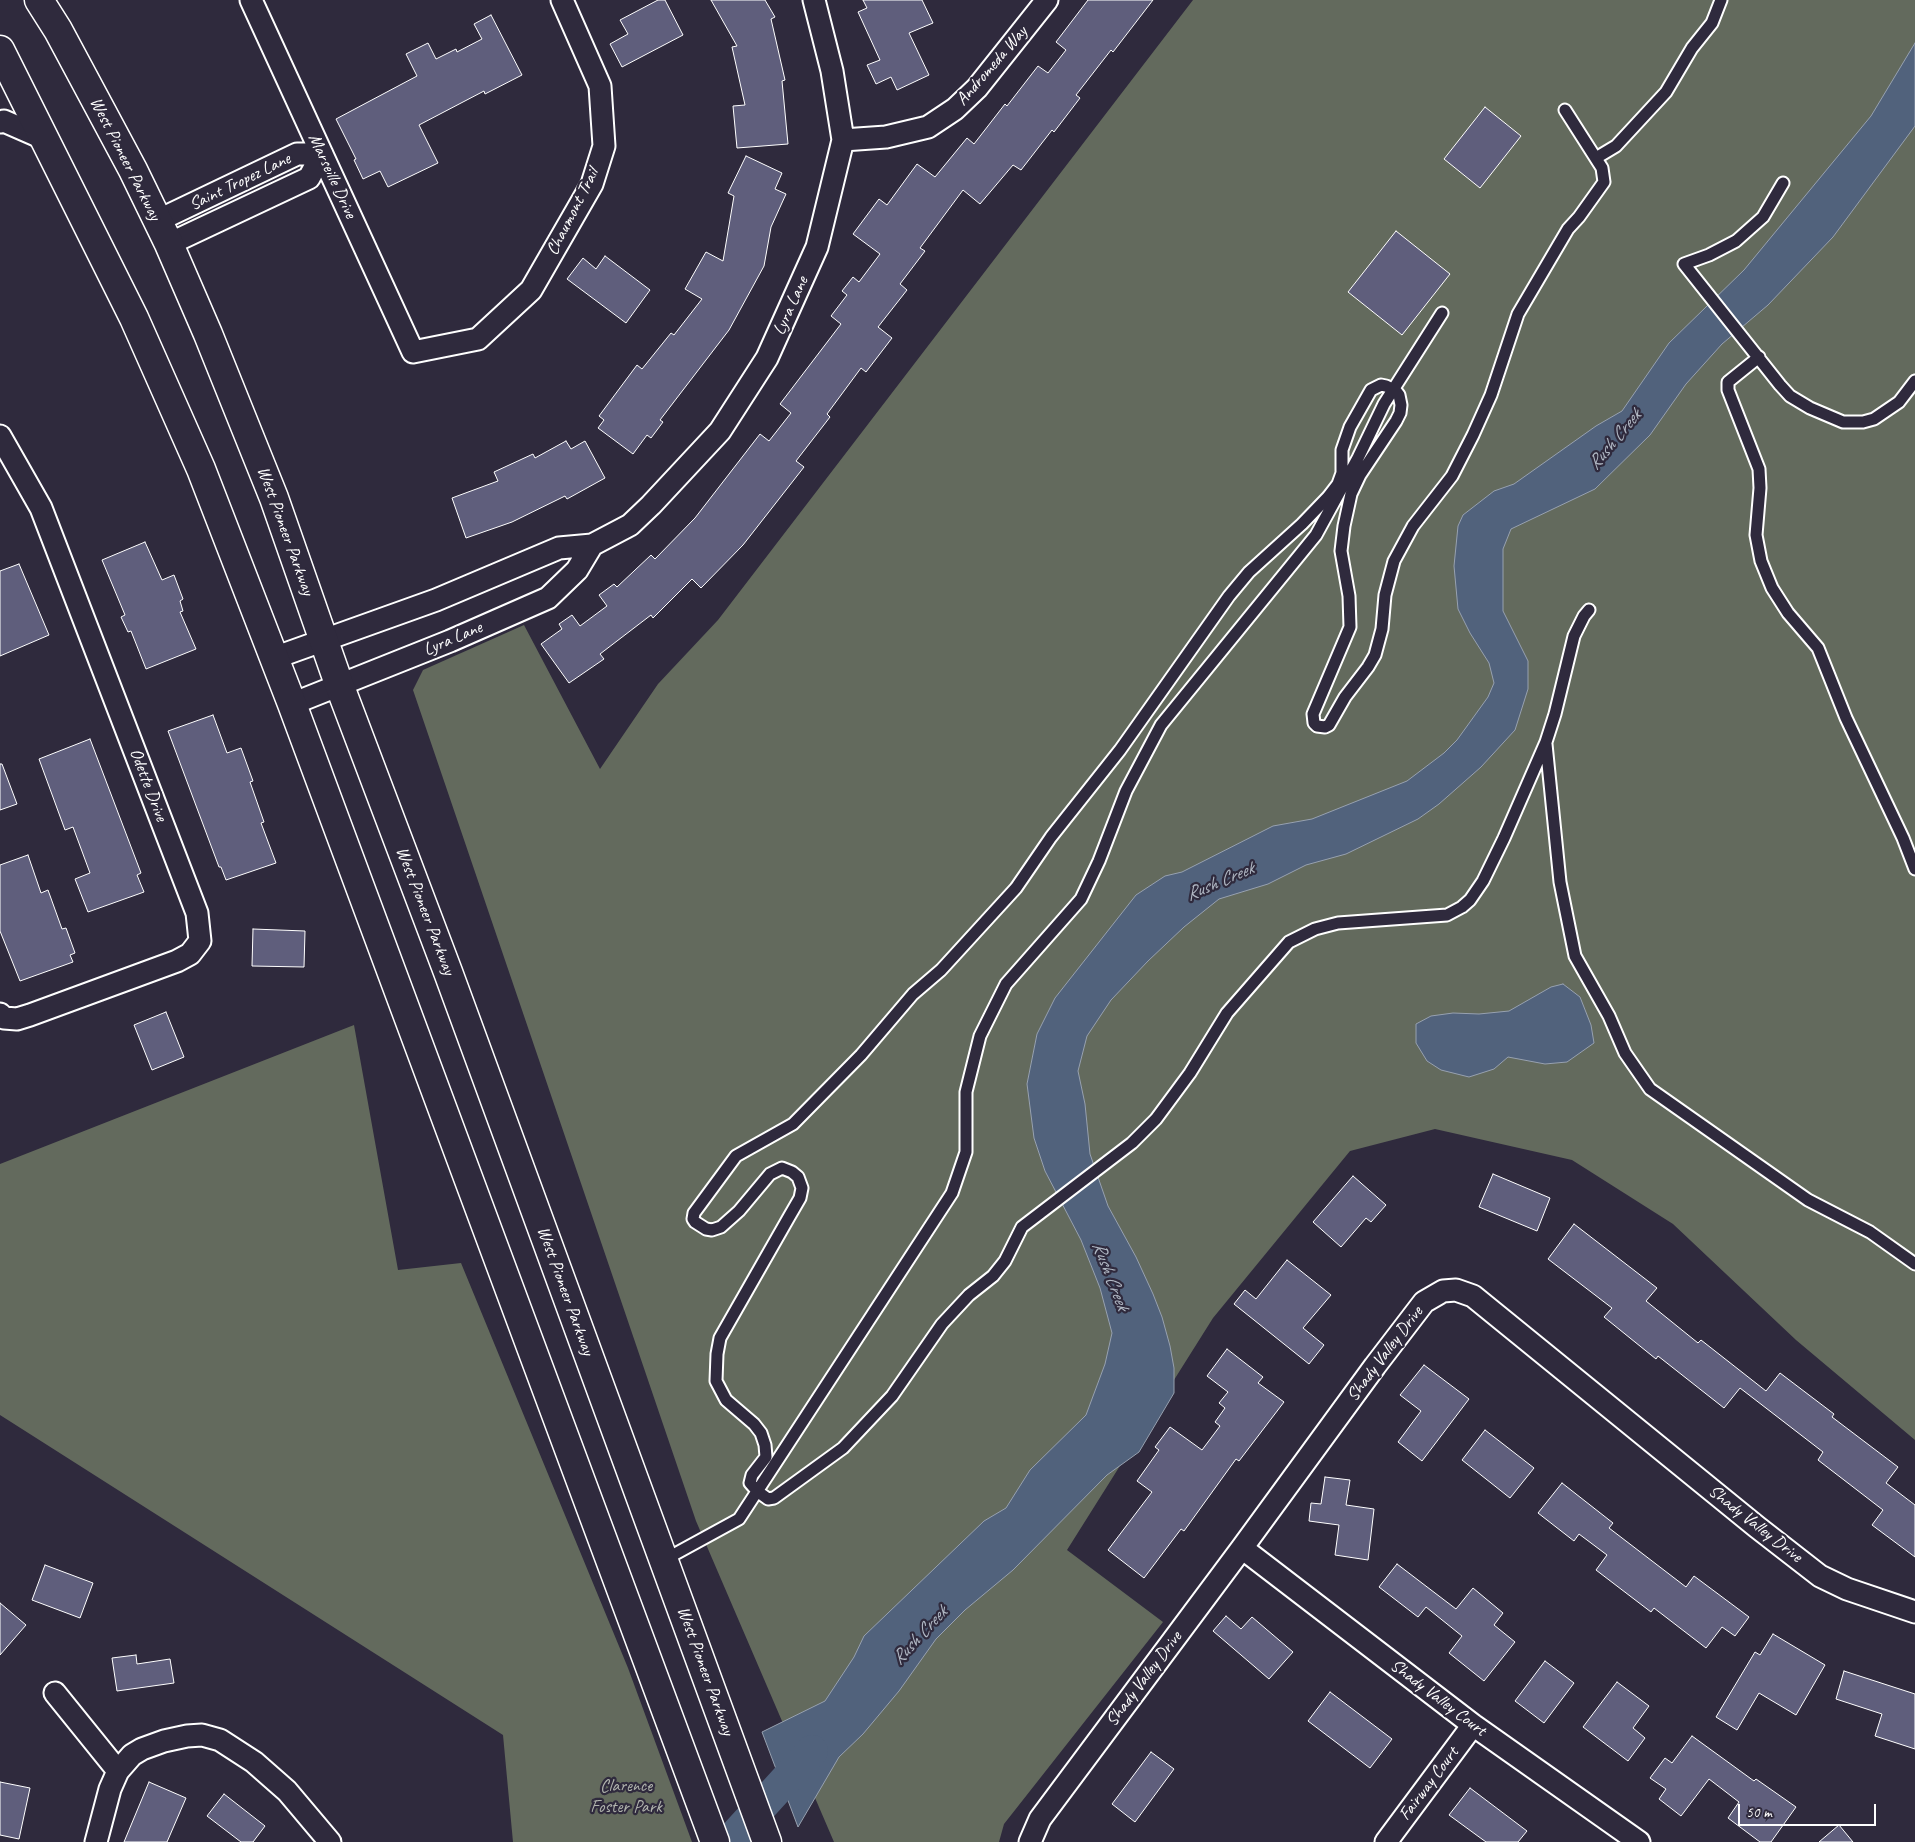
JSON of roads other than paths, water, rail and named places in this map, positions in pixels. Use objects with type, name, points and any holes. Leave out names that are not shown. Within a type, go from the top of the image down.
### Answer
[{"type":"main road","name":"West Pioneer Parkway","points":[[39,0],[58,30],[163,233],[208,334],[274,498],[339,684],[445,964],[767,1842]]},
{"type":"main road","points":[[0,50],[138,327],[201,469],[292,704],[715,1842]]},
{"type":"street","name":"Marseille Drive","points":[[250,0],[413,352]]},
{"type":"street","name":"Chaumont Trail","points":[[413,352],[478,339],[531,290],[592,184],[604,146],[600,86],[562,0]]},
{"type":"street","name":"Lyra Lane","points":[[274,658],[436,600],[559,548],[592,545],[630,525],[720,431],[767,358],[817,247],[842,140],[832,71],[814,0]]},
{"type":"street","name":"Andromeda Way","points":[[842,140],[886,137],[928,127],[955,109],[977,88],[1048,0]]},
{"type":"street","points":[[0,122],[4,121],[45,139]]},
{"type":"street","name":"Saint Tropez Lane","points":[[163,233],[309,178],[322,154]]},
{"type":"street","name":"Odette Drive","points":[[0,436],[41,508],[197,913],[200,942],[190,954],[177,961],[30,1015],[16,1019],[2,1016]]},
{"type":"street","name":"Lyra Lane","points":[[292,704],[450,641],[548,598],[577,570],[592,545]]},
{"type":"street","name":"Shady Valley Drive","points":[[1030,1842],[1040,1818],[1242,1548],[1369,1373],[1424,1302],[1444,1292],[1456,1290],[1473,1296],[1820,1576],[1847,1589],[1915,1612]]},
{"type":"street","name":"Shady Valley Court","points":[[1242,1548],[1473,1725],[1639,1842]]},
{"type":"street","points":[[55,1693],[118,1771]]},
{"type":"street","name":"Fairway Court","points":[[1386,1842],[1473,1725]]},
{"type":"street","points":[[96,1842],[110,1789],[118,1771],[132,1755],[164,1741],[202,1735],[220,1740],[254,1762],[287,1791],[330,1842]]},
{"type":"lane","points":[[1596,158],[1616,146],[1666,92],[1692,48],[1712,23],[1720,0]]},
{"type":"lane","points":[[1565,110],[1602,168],[1604,182],[1580,217],[1568,229],[1518,314],[1490,395],[1473,435],[1452,476],[1413,526],[1394,561],[1385,595],[1382,629],[1375,655],[1345,697],[1329,725],[1321,728],[1314,723],[1313,714],[1350,627],[1348,596],[1341,551],[1351,494],[1360,475],[1400,413],[1399,395],[1394,389],[1381,386],[1371,390],[1346,436],[1342,450],[1342,474],[1338,484],[1302,524],[1249,572],[1229,596],[1120,750],[1051,837],[1016,888],[941,970],[913,994],[861,1055],[793,1124],[736,1156],[694,1213],[693,1219],[695,1222],[706,1229],[712,1230],[721,1227],[740,1211],[770,1174],[782,1168],[798,1177],[802,1188],[800,1198],[720,1338],[717,1354],[716,1381],[726,1400],[754,1424],[761,1433],[765,1445],[766,1458],[752,1475],[750,1483],[757,1491],[768,1499],[774,1498],[843,1448],[892,1396],[942,1324],[969,1295],[993,1276],[1005,1262],[1022,1227],[1132,1142],[1156,1119],[1190,1073],[1227,1013],[1289,942],[1315,929],[1338,923],[1447,915],[1470,900],[1504,838],[1546,742],[1555,714],[1574,636],[1589,610]]},
{"type":"lane","points":[[1783,183],[1763,217],[1736,242],[1684,264],[1790,396],[1810,408],[1843,422],[1863,422],[1874,419],[1899,402],[1915,381]]},
{"type":"lane","points":[[664,1560],[739,1519],[952,1193],[966,1152],[966,1092],[980,1036],[1006,984],[1081,899],[1099,861],[1126,790],[1161,726],[1316,535],[1394,389],[1442,313]]},
{"type":"lane","points":[[1759,357],[1728,382],[1728,390],[1759,470],[1760,488],[1756,534],[1761,561],[1772,588],[1788,613],[1818,648],[1846,718],[1903,838],[1915,869]]},
{"type":"lane","points":[[1546,742],[1560,882],[1575,956],[1609,1016],[1625,1053],[1650,1089],[1808,1200],[1870,1232],[1915,1264]]},
{"type":"water","points":[[1915,43],[1915,126],[1833,237],[1768,305],[1722,344],[1686,384],[1650,435],[1595,489],[1511,529],[1503,549],[1503,611],[1528,661],[1528,689],[1515,730],[1481,767],[1439,804],[1418,819],[1346,854],[1306,865],[1268,884],[1219,899],[1184,927],[1148,961],[1111,1000],[1087,1036],[1078,1071],[1085,1104],[1090,1154],[1108,1206],[1136,1257],[1162,1317],[1174,1368],[1174,1393],[1139,1452],[1107,1475],[1013,1570],[965,1610],[936,1639],[899,1691],[863,1734],[839,1757],[798,1827],[762,1732],[825,1701],[854,1657],[864,1636],[984,1521],[1006,1508],[1030,1470],[1086,1415],[1105,1364],[1112,1333],[1100,1288],[1081,1240],[1045,1171],[1034,1138],[1027,1084],[1037,1034],[1055,998],[1136,895],[1165,876],[1182,872],[1273,826],[1312,819],[1407,781],[1444,753],[1457,740],[1488,697],[1494,683],[1489,663],[1470,633],[1458,609],[1454,566],[1458,526],[1463,515],[1494,491],[1514,484],[1596,426],[1622,411],[1669,343],[1744,270],[1871,116]]},
{"type":"water","points":[[1563,984],[1580,997],[1591,1025],[1594,1043],[1567,1062],[1545,1064],[1508,1057],[1494,1069],[1469,1077],[1441,1070],[1427,1061],[1416,1043],[1416,1024],[1431,1016],[1453,1013],[1479,1014],[1509,1011],[1551,987]]},
{"type":"waterway","name":"Rush Creek","points":[[734,1842],[738,1832],[812,1751]]},
{"type":"park label","name":"Clarence Foster Park","points":[[626,1796]]}]
